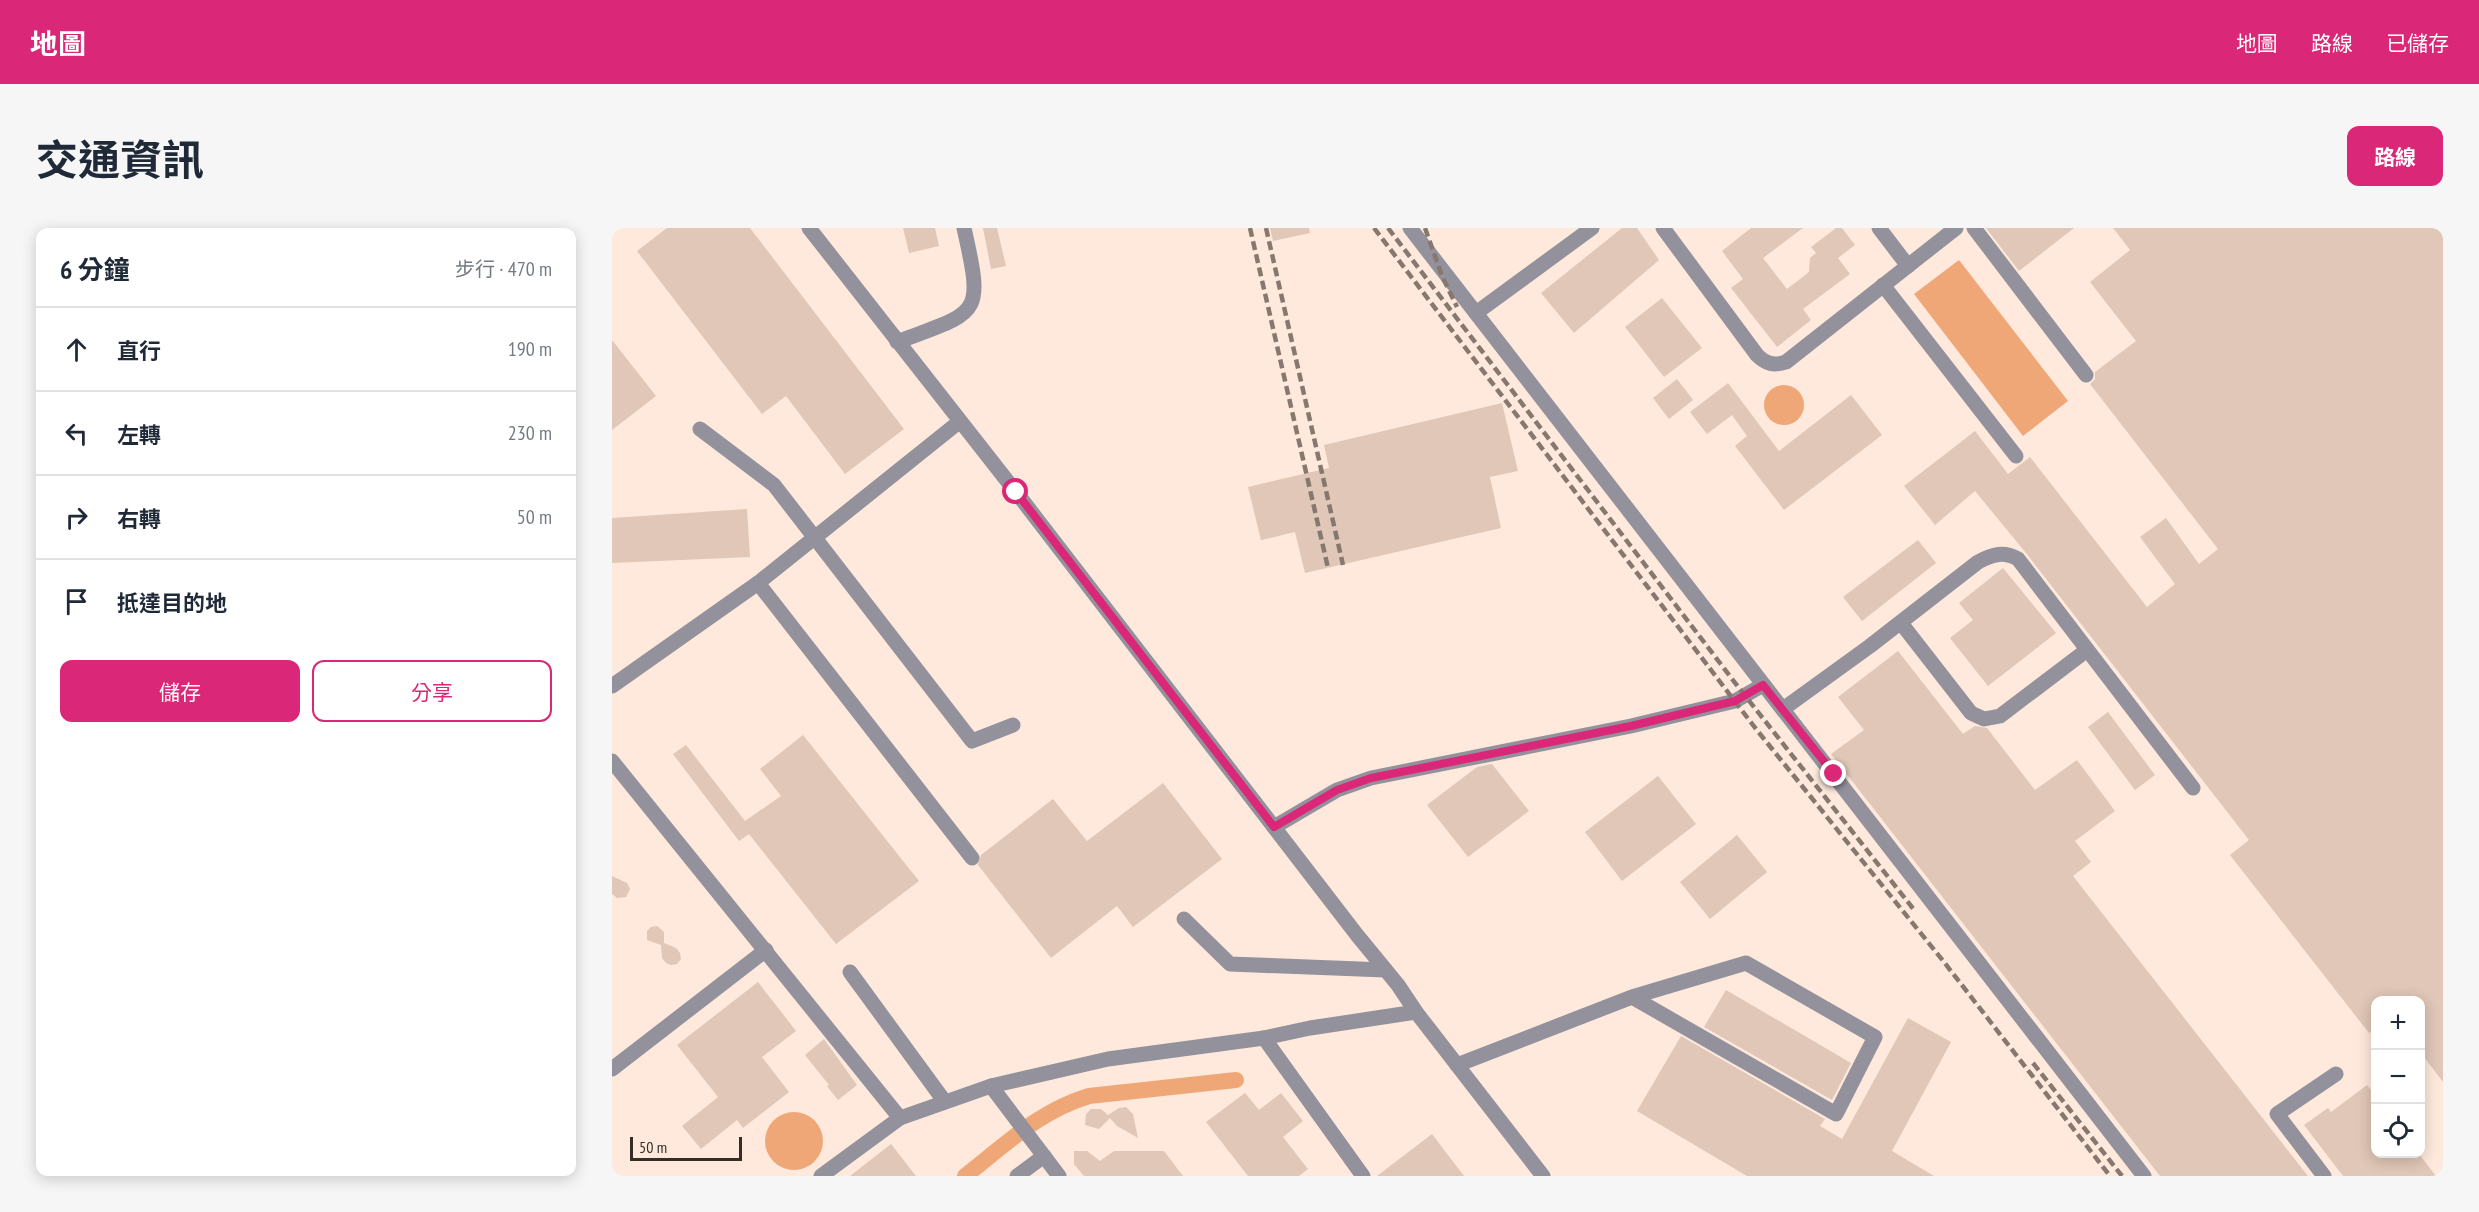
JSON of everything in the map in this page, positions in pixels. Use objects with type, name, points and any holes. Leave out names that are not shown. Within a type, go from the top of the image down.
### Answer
[{"type":"lane","points":[[809,228],[1398,985],[1416,1012],[1543,1176]]},
{"type":"lane","points":[[897,342],[961,316],[970,309],[975,297],[975,285],[964,228]]},
{"type":"lane","points":[[1410,228],[2144,1176]]},
{"type":"lane","points":[[1476,313],[1592,228]]},
{"type":"lane","points":[[1663,228],[1757,355],[1771,365],[1786,362],[1956,228]]},
{"type":"lane","points":[[1879,228],[1908,266]]},
{"type":"lane","points":[[1974,228],[2086,375]]},
{"type":"lane","points":[[1883,285],[2016,456]]},
{"type":"lane","points":[[612,686],[758,583],[958,422]]},
{"type":"lane","points":[[700,429],[774,485],[817,537],[972,741],[1013,725]]},
{"type":"lane","points":[[1784,710],[1978,562],[1999,554],[2010,554],[2018,560],[2193,788]]},
{"type":"lane","points":[[758,583],[972,858]]},
{"type":"lane","points":[[1901,622],[1971,713],[1984,719],[2000,717],[2087,650]]},
{"type":"lane","points":[[1274,827],[1337,790],[1371,778],[1620,728],[1735,701],[1763,685]]},
{"type":"lane","points":[[612,761],[900,1118]]},
{"type":"lane","points":[[1184,919],[1230,964],[1385,970]]},
{"type":"lane","points":[[612,1069],[766,950]]},
{"type":"lane","points":[[1457,1065],[1632,997],[1746,963],[1875,1037],[1836,1114],[1632,997]]},
{"type":"lane","points":[[850,972],[945,1102]]},
{"type":"lane","points":[[821,1176],[900,1118],[991,1086],[1108,1059],[1264,1038],[1310,1028],[1416,1012]]},
{"type":"lane","points":[[1264,1038],[1364,1176]]},
{"type":"lane","points":[[2324,1176],[2277,1114],[2336,1074]]},
{"type":"lane","points":[[991,1086],[1059,1176]]},
{"type":"lane","points":[[1017,1176],[1044,1156]]},
{"type":"shaded area","points":[[1959,260],[2068,401],[2023,436],[1914,294]]},
{"type":"shaded area","points":[[1784,385],[1798,391],[1804,405],[1798,419],[1784,425],[1770,419],[1764,405],[1770,391]]},
{"type":"shaded area","points":[[788,1112],[800,1112],[815,1120],[823,1135],[823,1147],[815,1162],[800,1170],[788,1170],[773,1162],[765,1147],[765,1135],[773,1120]]},
{"type":"building","points":[[667,228],[750,228],[904,429],[845,474],[786,396],[762,414],[637,251]]},
{"type":"building","points":[[903,228],[935,228],[939,246],[909,253]]},
{"type":"building","points":[[983,228],[997,228],[1006,266],[991,269]]},
{"type":"building","points":[[1270,228],[1309,228],[1310,233],[1273,241]]},
{"type":"building","points":[[1622,228],[1637,228],[1659,260],[1574,333],[1541,293]]},
{"type":"building","points":[[1751,228],[1803,228],[1763,258],[1787,289],[1809,272],[1810,258],[1816,253],[1811,247],[1836,228],[1842,228],[1855,245],[1838,258],[1850,274],[1803,309],[1811,320],[1777,347],[1731,288],[1743,279],[1722,251]]},
{"type":"building","points":[[1986,228],[2074,228],[2019,271]]},
{"type":"building","points":[[2113,228],[2443,228],[2443,1082],[2425,1058],[2425,996],[2371,996],[2371,1032],[2369,1033],[2230,855],[2249,840],[2026,553],[1975,491],[1935,525],[1904,486],[1975,431],[2008,474],[2030,457],[2147,607],[2175,584],[2140,537],[2166,518],[2199,564],[2218,549],[2090,384],[2095,379],[2095,372],[2136,341],[2090,282],[2130,250]]},
{"type":"building","points":[[1662,298],[1702,348],[1664,377],[1625,327]]},
{"type":"building","points":[[612,340],[656,396],[612,430]]},
{"type":"building","points":[[1677,379],[1693,400],[1669,419],[1653,398]]},
{"type":"building","points":[[1728,383],[1779,451],[1851,395],[1882,435],[1784,510],[1735,446],[1747,436],[1732,415],[1707,434],[1690,412]]},
{"type":"building","points":[[1502,403],[1518,471],[1490,477],[1501,528],[1305,573],[1295,532],[1261,540],[1248,487],[1329,468],[1324,445]]},
{"type":"building","points":[[747,509],[750,557],[612,563],[612,518]]},
{"type":"building","points":[[1918,540],[1936,563],[1862,621],[1843,597]]},
{"type":"building","points":[[2003,568],[2056,633],[1988,686],[1950,638],[1973,620],[1959,603]]},
{"type":"building","points":[[1898,651],[1963,734],[1975,726],[1987,728],[2035,790],[2077,760],[2115,811],[2075,841],[2091,862],[2073,876],[2308,1176],[2160,1176],[1831,754],[1864,730],[1838,697]]},
{"type":"building","points":[[2108,712],[2155,775],[2135,790],[2088,727]]},
{"type":"building","points":[[803,735],[919,881],[836,944],[749,834],[739,841],[673,754],[686,745],[745,821],[781,796],[760,769]]},
{"type":"building","points":[[1492,764],[1529,811],[1468,857],[1427,805],[1477,767]]},
{"type":"building","points":[[1658,776],[1696,824],[1622,881],[1585,832]]},
{"type":"building","points":[[1163,783],[1222,859],[1133,927],[1117,906],[1051,958],[978,865],[981,855],[1053,799],[1087,841]]},
{"type":"building","points":[[1737,835],[1767,872],[1710,919],[1680,882]]},
{"type":"building","points":[[612,876],[627,883],[630,889],[626,897],[617,898],[612,894]]},
{"type":"building","points":[[657,926],[664,932],[664,943],[676,948],[680,953],[681,959],[677,964],[666,963],[662,958],[661,945],[647,940],[647,931]]},
{"type":"building","points":[[758,982],[796,1031],[762,1057],[789,1092],[743,1128],[737,1120],[701,1149],[682,1126],[718,1097],[677,1045]]},
{"type":"building","points":[[1726,990],[1851,1063],[1832,1100],[1704,1027]]},
{"type":"building","points":[[1908,1018],[1951,1042],[1892,1151],[1934,1176],[1747,1176],[1637,1111],[1681,1036],[1825,1119],[1820,1126],[1842,1139]]},
{"type":"building","points":[[824,1039],[857,1085],[838,1100],[805,1055]]},
{"type":"building","points":[[2367,1085],[2371,1090],[2371,1158],[2422,1158],[2436,1176],[2343,1176],[2304,1125],[2328,1108],[2331,1112]]},
{"type":"building","points":[[1245,1093],[1259,1110],[1281,1093],[1303,1121],[1283,1137],[1308,1169],[1299,1176],[1248,1176],[1206,1122]]},
{"type":"building","points":[[1126,1107],[1133,1114],[1138,1138],[1117,1126],[1110,1118],[1099,1129],[1085,1125],[1086,1114],[1091,1109],[1101,1109],[1108,1115],[1119,1108]]},
{"type":"building","points":[[1432,1134],[1464,1176],[1377,1176]]},
{"type":"building","points":[[891,1144],[916,1176],[850,1176]]},
{"type":"building","points":[[1074,1151],[1087,1151],[1100,1161],[1114,1151],[1164,1151],[1183,1176],[1084,1176],[1074,1164]]},
{"type":"waterway","points":[[965,1176],[1038,1120],[1071,1102],[1089,1096],[1236,1080]]},
{"type":"railway","points":[[1250,228],[1328,568]]},
{"type":"railway","points":[[1266,228],[1343,565]]},
{"type":"railway","points":[[1374,228],[1756,729],[1944,962],[2110,1176]]},
{"type":"railway","points":[[1388,228],[1739,688],[1915,911]]},
{"type":"railway","points":[[1425,228],[1442,276],[1457,307]]},
{"type":"railway","points":[[2033,1063],[2122,1176]]},
{"type":"route","points":[[1016,492],[1274,827],[1337,790],[1371,778],[1631,726],[1735,701],[1763,685],[1834,774]]}]
